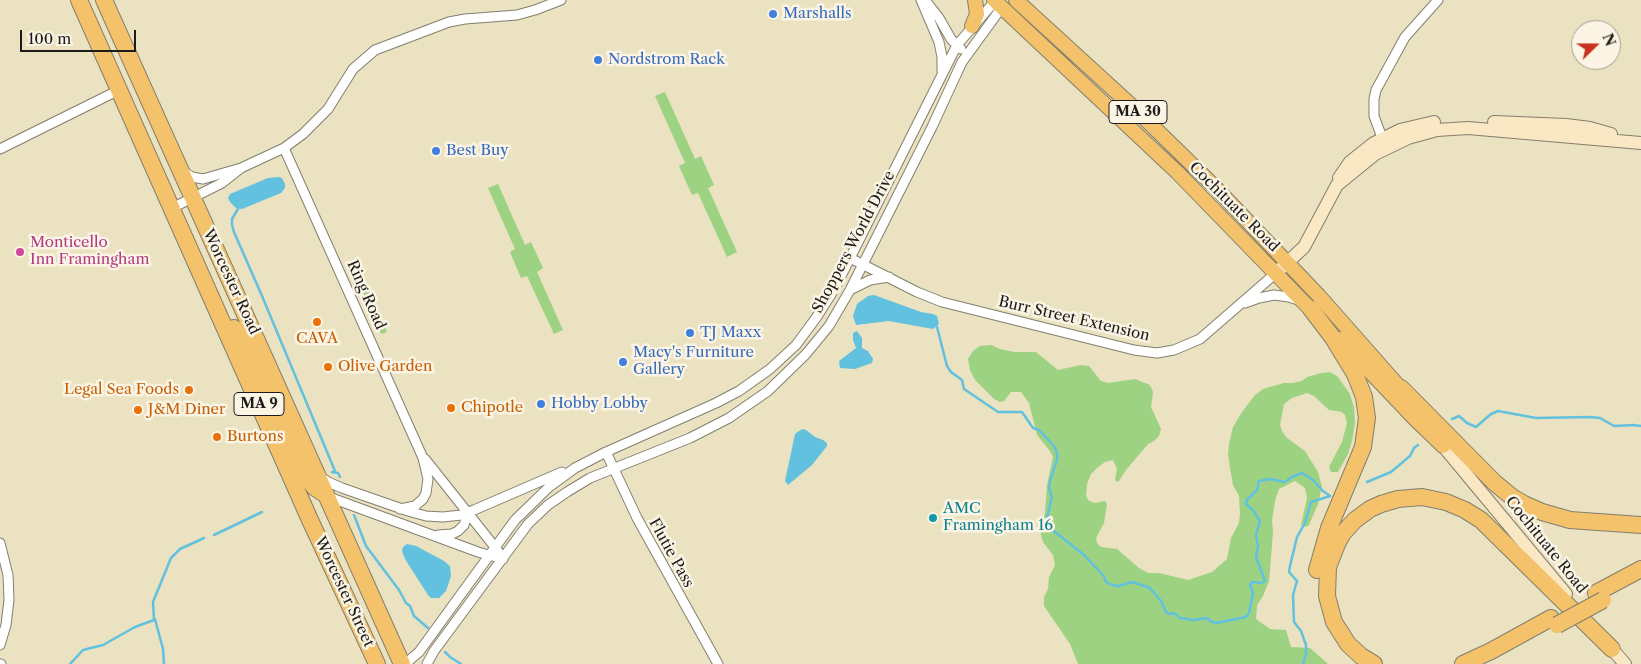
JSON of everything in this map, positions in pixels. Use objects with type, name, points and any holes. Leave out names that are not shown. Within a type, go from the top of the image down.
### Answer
[{"type":"highway","name":"Worcester Road","points":[[79,0],[310,520]]},
{"type":"highway","name":"Worcester Road","points":[[104,0],[358,563]]},
{"type":"highway","points":[[208,289],[245,346],[304,475],[314,487],[329,497]]},
{"type":"highway","points":[[1311,309],[1330,333],[1352,367],[1363,392],[1366,407],[1367,428],[1363,447],[1326,535],[1320,554],[1316,578],[1318,603],[1324,626],[1337,646],[1355,664]]},
{"type":"highway","points":[[1401,388],[1496,483],[1512,497],[1524,504],[1542,512],[1570,520],[1641,525]]},
{"type":"highway","points":[[1374,664],[1361,656],[1348,644],[1334,622],[1327,596],[1328,567],[1336,544],[1355,520],[1376,506],[1404,498],[1422,497],[1440,500],[1475,516],[1612,649]]},
{"type":"highway","name":"Worcester Street","points":[[310,520],[377,664]]},
{"type":"highway","name":"Worcester Street","points":[[358,563],[404,664]]},
{"type":"highway","points":[[1485,664],[1641,569]]},
{"type":"highway","points":[[1599,596],[1641,579]]},
{"type":"highway","points":[[1463,664],[1554,621]]},
{"type":"main road","points":[[972,26],[977,14],[975,0]]},
{"type":"main road","name":"Cochituate Road","points":[[1016,0],[1175,148],[1288,262],[1401,388],[1443,446]]},
{"type":"main road","name":"Cochituate Road","points":[[998,2],[1173,168],[1311,309],[1404,408],[1443,446]]},
{"type":"street","points":[[177,164],[186,174],[197,179],[241,168],[284,148],[311,128],[331,105],[353,68],[363,58],[379,48],[449,22],[465,18],[517,15],[561,0]]},
{"type":"street","points":[[921,0],[941,48],[943,62],[941,77]]},
{"type":"street","points":[[926,0],[957,45],[967,54]]},
{"type":"street","points":[[1384,143],[1374,116],[1376,90],[1405,37],[1438,0]]},
{"type":"street","name":"Shoppers World Drive","points":[[404,664],[419,652],[516,520],[537,498],[566,474],[606,452],[739,391],[763,375],[789,352],[812,325],[830,296],[957,45],[972,26],[998,2]]},
{"type":"street","name":"Shoppers World Drive","points":[[427,664],[434,651],[528,524],[548,505],[574,487],[613,468],[705,431],[736,414],[782,380],[806,354],[829,326],[850,290],[967,54],[998,2]]},
{"type":"street","points":[[0,149],[119,90]]},
{"type":"street","points":[[1276,273],[1304,247],[1337,185],[1384,143],[1457,128],[1635,142]]},
{"type":"street","name":"Ring Road","points":[[284,148],[421,453],[427,474],[428,484],[426,493],[415,506],[400,509]]},
{"type":"street","points":[[172,208],[226,180],[241,168]]},
{"type":"street","name":"Burr Street Extension","points":[[850,258],[942,302],[1140,351],[1157,353],[1174,350],[1200,339],[1276,273]]},
{"type":"street","points":[[850,290],[870,280],[889,277]]},
{"type":"street","points":[[1234,309],[1254,299],[1274,295],[1293,298],[1311,309]]},
{"type":"street","name":"Cochituate Road","points":[[1443,446],[1625,664]]},
{"type":"street","name":"Flutie Pass","points":[[606,452],[637,518],[718,664]]},
{"type":"street","name":"Ring Road","points":[[421,453],[503,559]]},
{"type":"street","name":"Shoppers World Drive","points":[[315,467],[320,476],[328,482],[400,509],[435,517],[468,513],[586,463]]},
{"type":"street","points":[[329,497],[503,559]]},
{"type":"street","points":[[429,534],[444,535],[455,533],[462,527],[468,513]]},
{"type":"street","points":[[0,543],[8,575],[9,600],[6,625],[0,645]]},
{"type":"green space","points":[[665,92],[695,159],[701,156],[714,185],[708,188],[737,252],[727,257],[698,193],[692,195],[679,166],[685,163],[655,96]]},
{"type":"green space","points":[[498,184],[525,245],[531,242],[543,268],[537,272],[563,330],[554,334],[527,276],[521,278],[510,252],[515,249],[488,188]]},
{"type":"green space","points":[[369,291],[387,332],[381,334],[363,293]]},
{"type":"green space","points":[[991,345],[1014,352],[1036,352],[1058,370],[1081,365],[1089,366],[1101,381],[1108,383],[1135,379],[1150,385],[1153,392],[1151,407],[1161,429],[1159,436],[1148,444],[1119,481],[1115,480],[1117,469],[1113,460],[1105,462],[1097,468],[1091,474],[1087,484],[1086,496],[1089,501],[1095,503],[1105,501],[1107,504],[1104,523],[1096,538],[1097,543],[1101,547],[1117,549],[1139,568],[1148,573],[1159,573],[1188,580],[1212,572],[1227,559],[1231,538],[1239,523],[1239,496],[1233,485],[1228,454],[1233,427],[1242,412],[1255,395],[1263,389],[1284,383],[1302,381],[1307,377],[1321,373],[1330,372],[1337,376],[1350,394],[1354,408],[1355,423],[1348,454],[1338,472],[1331,472],[1329,467],[1342,442],[1347,423],[1345,415],[1342,412],[1329,410],[1314,396],[1307,393],[1292,398],[1284,404],[1280,425],[1282,431],[1287,438],[1305,451],[1318,472],[1322,487],[1318,504],[1309,525],[1306,527],[1301,525],[1307,498],[1305,488],[1295,481],[1279,489],[1272,520],[1273,533],[1269,581],[1257,605],[1256,619],[1270,629],[1286,630],[1291,647],[1310,648],[1328,664],[1078,664],[1070,644],[1044,606],[1044,597],[1048,589],[1049,577],[1055,565],[1053,555],[1043,542],[1040,531],[1045,513],[1047,485],[1053,457],[1037,435],[1029,403],[1021,392],[1011,392],[1004,401],[1000,402],[994,399],[975,380],[970,370],[968,359],[973,351],[980,346]]},
{"type":"water","points":[[268,178],[282,178],[285,184],[285,188],[281,193],[242,209],[236,208],[228,198],[230,194]]},
{"type":"water","points":[[874,295],[921,312],[933,314],[937,316],[939,324],[933,329],[889,321],[856,325],[853,316],[857,304],[868,296]]},
{"type":"water","points":[[857,331],[862,338],[862,348],[868,351],[873,359],[872,363],[855,369],[840,368],[839,361],[856,348],[853,333]]},
{"type":"water","points":[[802,429],[823,440],[827,443],[827,446],[812,465],[788,485],[785,481],[795,434]]},
{"type":"water","points":[[407,544],[416,546],[450,566],[451,576],[446,591],[439,598],[431,598],[428,595],[405,559],[402,551],[403,547]]},
{"type":"waterway","points":[[238,209],[232,219],[234,232],[335,471]]},
{"type":"waterway","points":[[937,327],[947,366],[951,372],[962,380],[964,389],[998,412],[1022,412],[1033,428],[1039,430],[1054,446],[1057,460],[1049,488],[1052,497],[1047,518],[1050,528],[1084,555],[1104,576],[1106,582],[1118,586],[1133,582],[1150,588],[1169,614],[1174,613],[1180,618],[1193,620],[1207,618],[1216,623],[1246,617],[1249,613],[1253,593],[1250,585],[1252,582],[1261,583],[1265,581],[1256,557],[1258,546],[1256,535],[1260,521],[1246,504],[1247,500],[1257,490],[1259,481],[1270,479],[1285,482],[1302,473],[1313,480],[1330,496]]},
{"type":"waterway","points":[[1452,419],[1459,416],[1467,423],[1476,427],[1491,414],[1498,411],[1536,418],[1600,418],[1614,426],[1641,426]]},
{"type":"waterway","points":[[1367,482],[1391,472],[1410,456],[1418,445]]},
{"type":"waterway","points":[[332,472],[338,473],[340,477]]},
{"type":"waterway","points":[[1303,664],[1306,645],[1301,631],[1294,622],[1293,595],[1297,581],[1289,572],[1297,537],[1305,523],[1311,502],[1330,496]]},
{"type":"waterway","points":[[214,535],[262,512]]},
{"type":"waterway","points":[[354,515],[366,546],[410,606],[414,616],[428,628]]},
{"type":"waterway","points":[[70,664],[83,650],[103,645],[135,627],[154,620],[153,602],[171,558],[180,549],[204,538]]},
{"type":"waterway","points":[[155,619],[163,649],[164,664]]},
{"type":"waterway","points":[[445,652],[461,664]]},
{"type":"place","name":"Marshalls","points":[[773,14]]},
{"type":"place","name":"Nordstrom Rack","points":[[598,60]]},
{"type":"place","name":"Best Buy","points":[[436,151]]},
{"type":"place","name":"Monticello Inn Framingham","points":[[20,252]]},
{"type":"place","name":"CAVA","points":[[317,322]]},
{"type":"place","name":"TJ Maxx","points":[[690,333]]},
{"type":"place","name":"Macy's Furniture Gallery","points":[[623,362]]},
{"type":"place","name":"Olive Garden","points":[[328,367]]},
{"type":"place","name":"Legal Sea Foods","points":[[189,390]]},
{"type":"place","name":"Hobby Lobby","points":[[541,404]]},
{"type":"place","name":"Chipotle","points":[[451,408]]},
{"type":"place","name":"J&M Diner","points":[[138,410]]},
{"type":"place","name":"Burtons","points":[[217,437]]},
{"type":"place","name":"AMC Framingham 16","points":[[933,518]]}]
